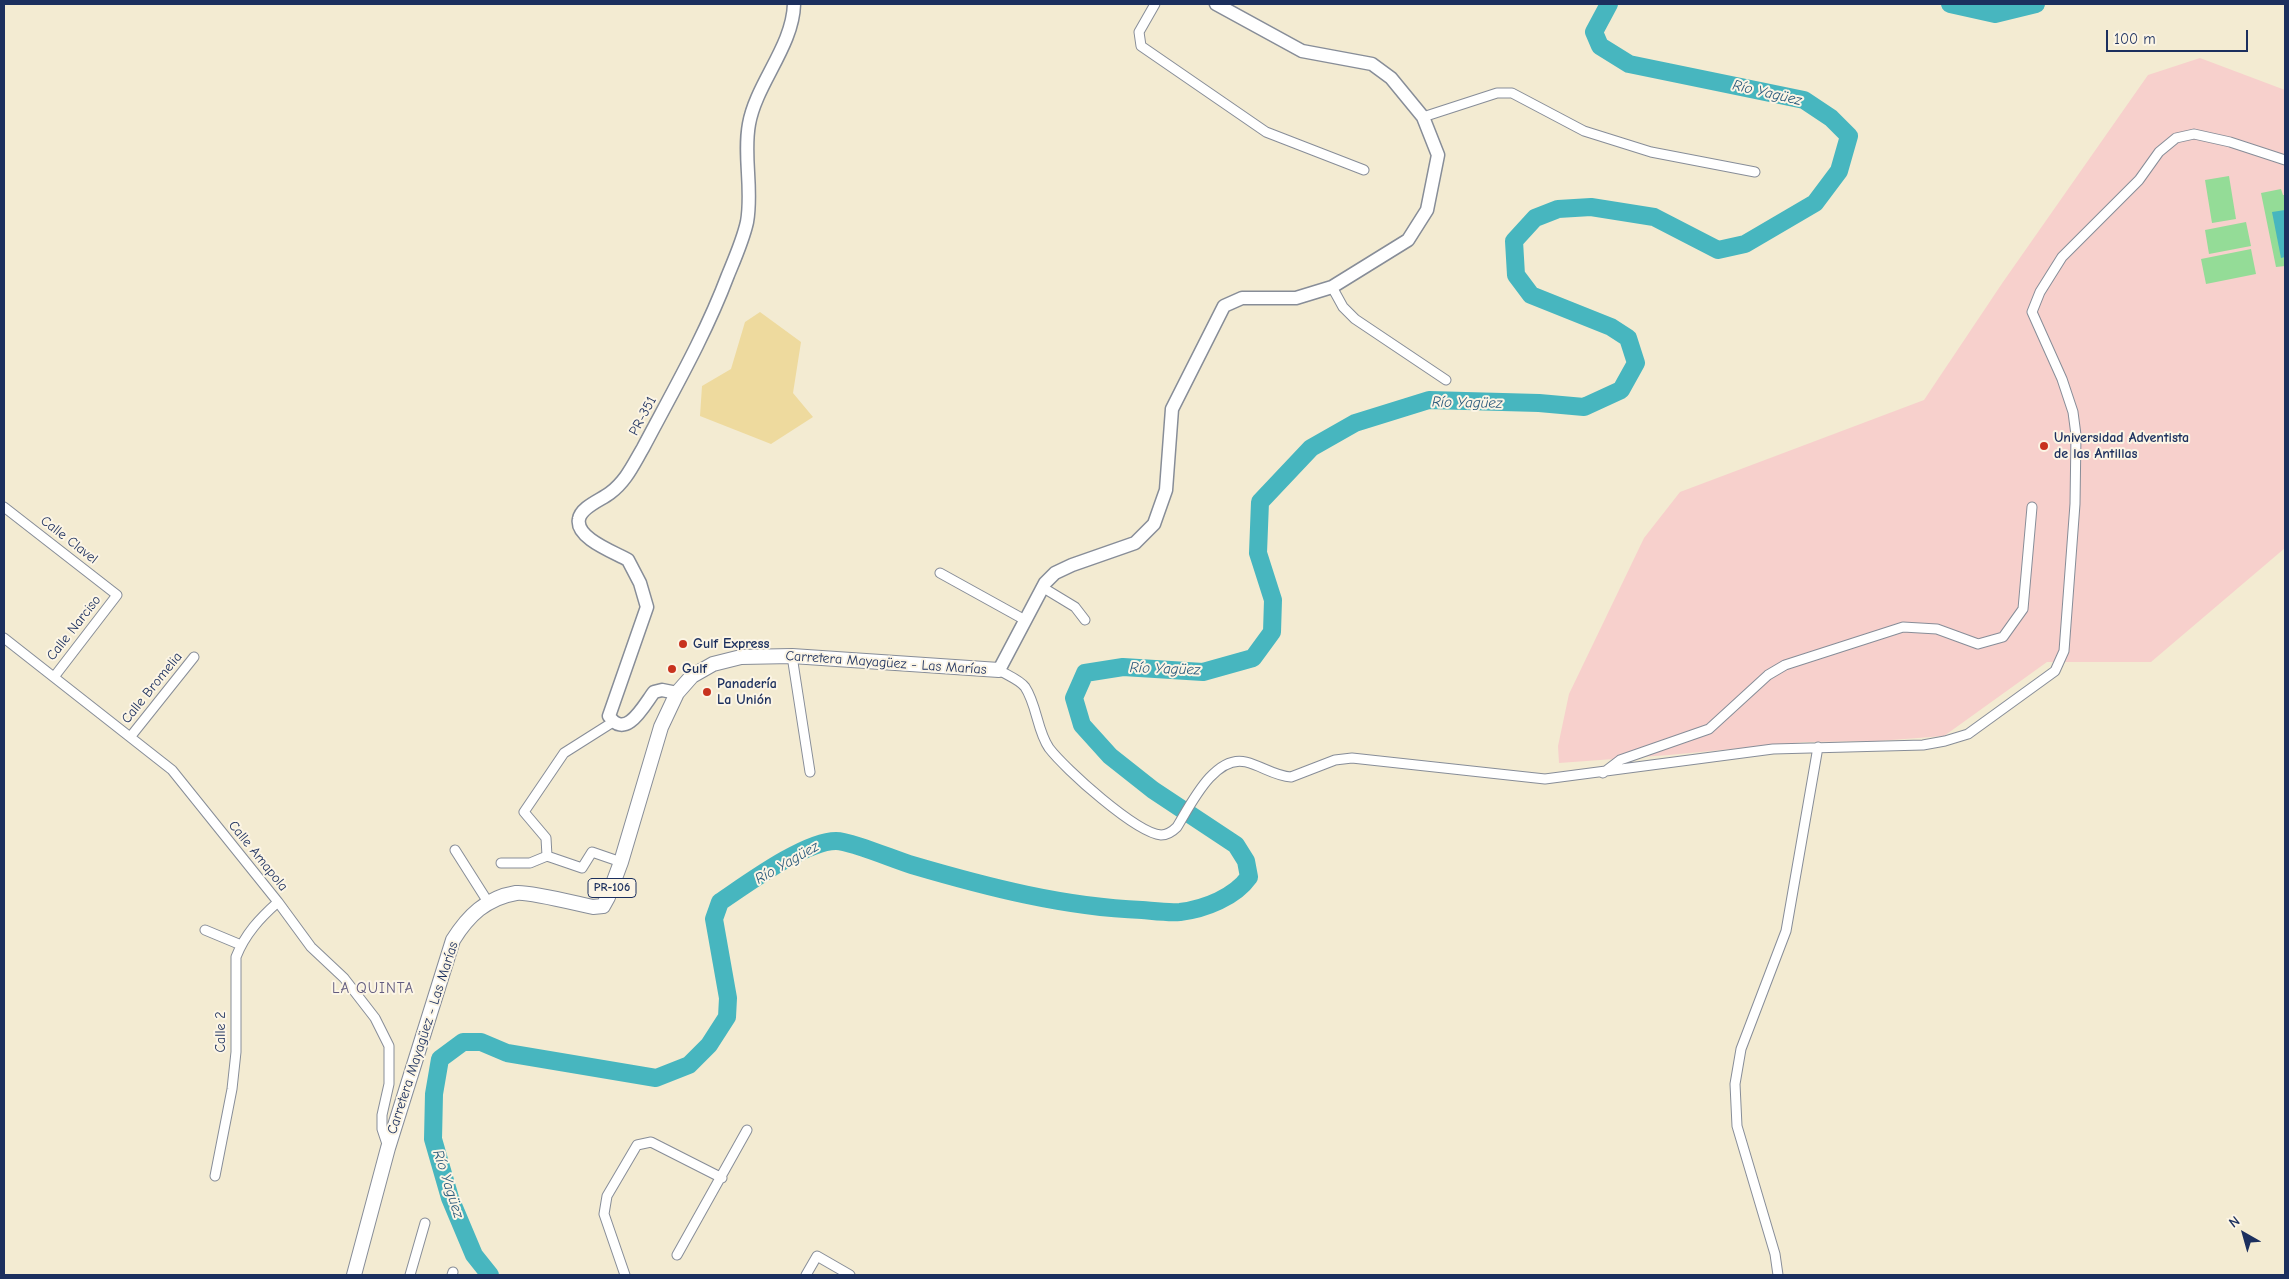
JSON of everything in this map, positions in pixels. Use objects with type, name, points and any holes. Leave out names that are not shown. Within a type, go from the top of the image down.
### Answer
[{"type":"main road","name":"PR-351","points":[[613,722],[609,716],[610,708],[647,607],[640,583],[628,560],[586,537],[579,527],[578,521],[584,511],[623,482],[697,349],[715,309],[746,225],[750,206],[747,159],[749,124],[754,108],[775,64],[791,21],[794,4]]},
{"type":"main road","name":"Carretera Mayagüez - Las Marías","points":[[354,1275],[388,1148],[453,940],[467,919],[488,902],[518,892],[593,907],[603,906],[621,862],[661,728],[677,693],[692,676],[713,664],[741,657],[792,656],[999,670],[1042,587],[1055,573],[1072,565],[1135,543],[1154,524],[1166,490],[1172,409],[1224,306],[1242,298],[1296,298],[1332,287],[1408,240],[1427,210],[1438,155],[1423,117],[1390,78],[1372,64],[1302,51],[1216,4]]},
{"type":"main road","points":[[613,722],[619,725],[632,721],[654,692],[662,690],[677,693]]},
{"type":"street","points":[[1155,4],[1139,32],[1141,46],[1266,132],[1364,170]]},
{"type":"street","points":[[1423,117],[1497,93],[1512,93],[1584,131],[1651,152],[1755,172]]},
{"type":"street","points":[[999,670],[1024,686],[1048,747],[1071,771],[1129,820],[1151,832],[1162,835],[1172,832],[1177,827],[1216,770],[1234,761],[1245,762],[1283,777],[1290,777],[1335,760],[1352,758],[1545,779],[1603,773],[1774,749],[1924,745],[1956,738],[1975,728],[2055,671],[2064,650],[2075,504],[2076,435],[2073,412],[2052,355],[2032,312],[2040,292],[2070,248],[2139,180],[2159,152],[2176,138],[2194,134],[2230,142],[2285,160]]},
{"type":"street","points":[[1332,287],[1343,307],[1355,319],[1446,380]]},
{"type":"street","name":"Calle Clavel","points":[[4,507],[117,595]]},
{"type":"street","points":[[1603,773],[1620,760],[1709,729],[1768,675],[1785,665],[1903,627],[1936,629],[1978,644],[2003,637],[2023,609],[2032,507]]},
{"type":"street","points":[[940,573],[1025,620]]},
{"type":"street","points":[[1042,587],[1075,607],[1085,620]]},
{"type":"street","name":"Calle Narciso","points":[[54,677],[117,595]]},
{"type":"street","name":"Calle Amapola","points":[[4,638],[172,770],[187,786],[311,947],[344,978],[384,1034],[389,1046],[389,1084],[382,1115],[382,1129],[388,1148]]},
{"type":"street","points":[[792,656],[810,772]]},
{"type":"street","name":"Calle Bromelia","points":[[131,736],[194,657]]},
{"type":"street","points":[[547,856],[546,838],[524,812],[564,753],[613,722]]},
{"type":"street","points":[[1778,1275],[1775,1254],[1737,1126],[1735,1084],[1742,1049],[1786,931],[1818,748]]},
{"type":"street","points":[[455,850],[488,902]]},
{"type":"street","points":[[501,863],[530,863],[547,856],[582,868],[592,852],[621,862]]},
{"type":"street","name":"Calle 2","points":[[215,1176],[236,1052],[236,957],[241,945],[256,923],[278,902]]},
{"type":"street","points":[[205,930],[241,945]]},
{"type":"street","points":[[678,1255],[747,1130]]},
{"type":"street","points":[[625,1275],[604,1214],[607,1196],[637,1145],[651,1142],[722,1178]]},
{"type":"street","points":[[410,1275],[425,1223]]},
{"type":"street","points":[[806,1275],[817,1256],[850,1275]]},
{"type":"shaded area","name":"Universidad Adventista de las Antillas","points":[[2200,58],[2285,90],[2285,548],[2151,662],[2047,662],[1944,736],[1878,741],[1805,742],[1559,763],[1558,746],[1569,694],[1644,538],[1680,492],[1924,400],[2003,282],[2148,75]]},
{"type":"green space","points":[[2229,176],[2236,219],[2212,223],[2205,180]]},
{"type":"green space","points":[[2281,189],[2283,195],[2285,195],[2285,266],[2276,267],[2261,193]]},
{"type":"green space","points":[[2246,222],[2251,246],[2209,254],[2205,230]]},
{"type":"green space","points":[[2251,249],[2256,274],[2206,284],[2201,259]]},
{"type":"sand","points":[[760,312],[801,342],[793,393],[813,417],[771,444],[700,416],[702,386],[731,369],[745,322]]},
{"type":"water","points":[[2285,210],[2285,257],[2281,258],[2272,212]]},
{"type":"waterway","name":"Río Yagüez","points":[[490,1275],[474,1255],[450,1198],[433,1139],[434,1094],[440,1059],[463,1042],[481,1042],[507,1053],[656,1078],[689,1065],[709,1045],[727,1017],[728,998],[714,919],[720,902],[760,875],[793,856],[823,843],[843,842],[912,865],[1026,895],[1084,905],[1166,912],[1180,912],[1209,905],[1228,896],[1243,884],[1249,877],[1246,861],[1236,845],[1153,790],[1110,756],[1082,725],[1074,698],[1085,673],[1123,667],[1203,672],[1253,658],[1272,632],[1273,600],[1258,553],[1260,502],[1311,448],[1355,423],[1429,400],[1539,403],[1584,407],[1621,390],[1636,363],[1628,338],[1611,327],[1531,295],[1516,275],[1514,241],[1535,218],[1558,209],[1591,207],[1654,217],[1718,250],[1745,244],[1815,203],[1839,171],[1849,136],[1831,118],[1804,100],[1629,64],[1600,46],[1594,32],[1609,4]]},
{"type":"waterway","name":"Río Yagüez","points":[[1950,4],[1995,14],[2036,4]]},
{"type":"place","name":"Universidad Adventista de las Antillas","points":[[2044,446]]},
{"type":"place","name":"Gulf Express","points":[[683,644]]},
{"type":"place","name":"Gulf","points":[[672,669]]},
{"type":"place","name":"Panadería La Unión","points":[[707,692]]},
{"type":"district","name":"LA QUINTA","points":[[373,989]]}]
